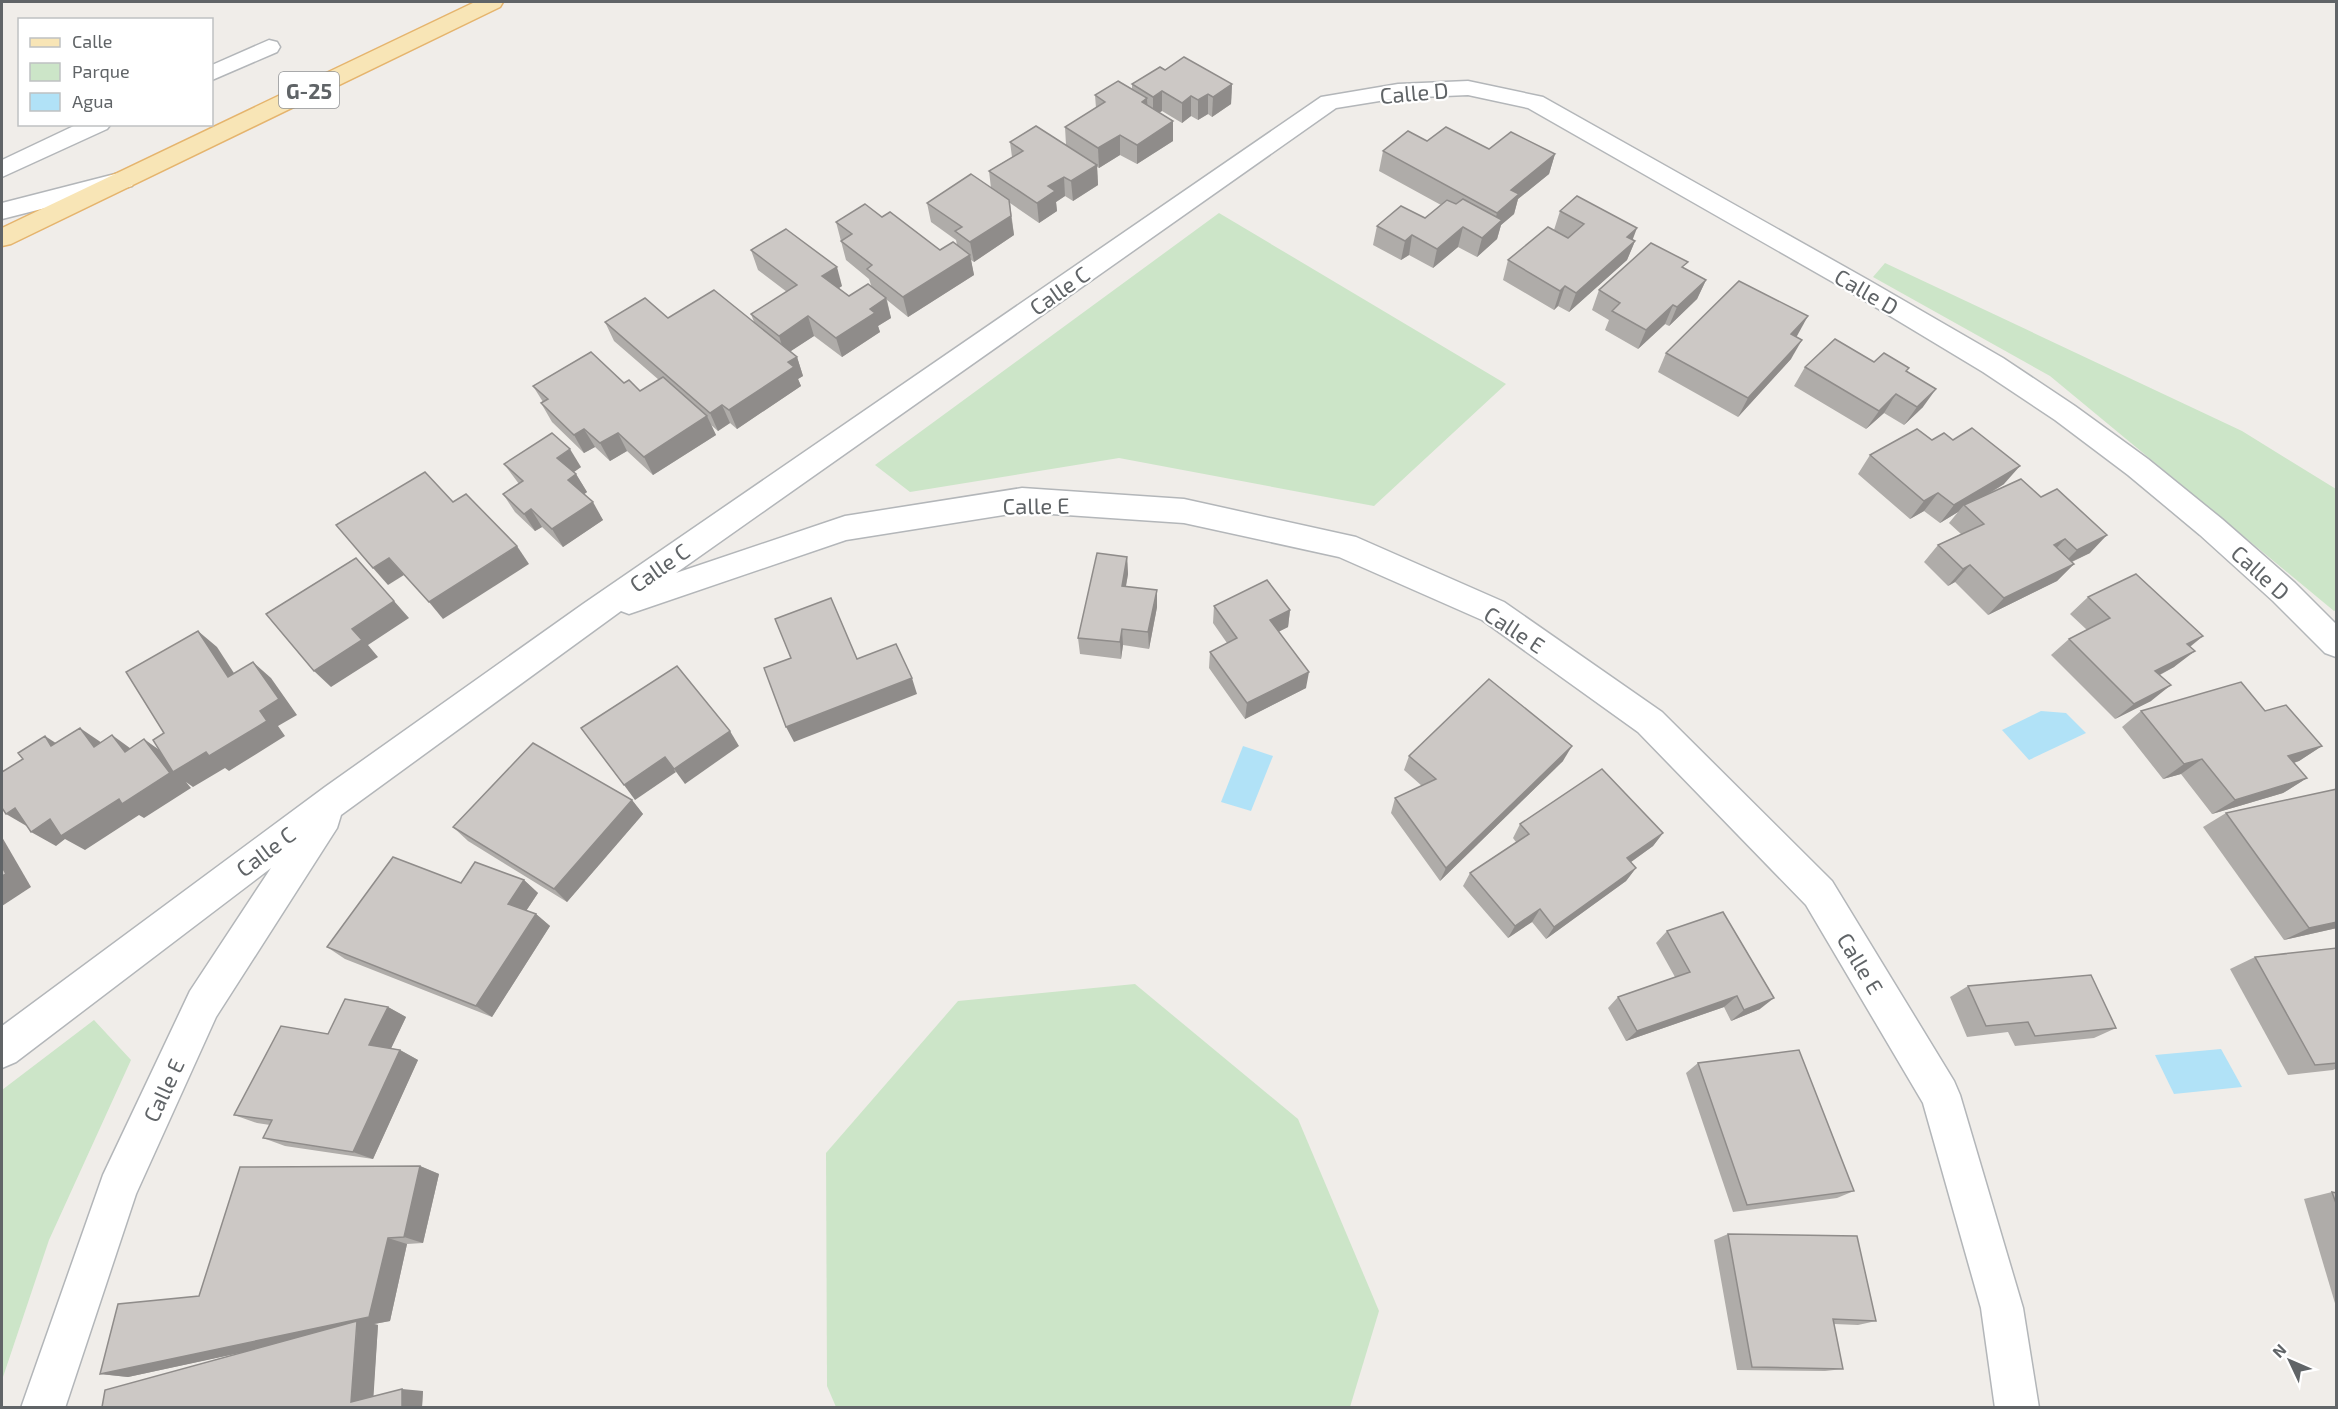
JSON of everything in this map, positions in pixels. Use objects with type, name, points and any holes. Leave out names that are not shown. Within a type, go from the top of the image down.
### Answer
[{"type":"main road","name":"G-25","points":[[2,238],[492,2]]},
{"type":"street","points":[[213,73],[269,47]]},
{"type":"street","name":"Calle D","points":[[1329,102],[1398,91],[1468,88],[1535,102],[1891,305],[1993,365],[2065,413],[2138,467],[2211,527],[2284,592],[2337,644]]},
{"type":"street","name":"Calle C","points":[[2,1049],[337,798],[594,613],[1329,102]]},
{"type":"street","points":[[2,169],[95,126]]},
{"type":"street","points":[[2,211],[124,179]]},
{"type":"street","name":"Calle E","points":[[594,613],[845,528],[1022,500],[1184,511],[1345,546],[1493,611],[1650,722],[1819,893],[1940,1095],[2002,1308],[2017,1407]]},
{"type":"street","name":"Calle E","points":[[43,1407],[117,1189],[203,1004],[337,798]]},
{"type":"green space","points":[[1219,213],[1506,384],[1374,506],[1119,458],[910,492],[875,465]]},
{"type":"green space","points":[[1885,263],[2242,431],[2336,489],[2336,610],[2334,611],[2050,376],[1873,277]]},
{"type":"green space","points":[[1135,984],[1298,1119],[1379,1311],[1350,1407],[836,1407],[827,1386],[826,1153],[958,1001]]},
{"type":"green space","points":[[94,1020],[131,1060],[49,1240],[2,1380],[2,1090]]},
{"type":"water","points":[[2041,711],[2066,713],[2086,733],[2029,760],[2002,730]]},
{"type":"water","points":[[1243,746],[1273,756],[1251,811],[1221,802]]},
{"type":"water","points":[[2221,1049],[2242,1087],[2174,1094],[2155,1055]]},
{"type":"building","points":[[1184,57],[1232,84],[1213,97],[1208,94],[1198,100],[1191,96],[1182,103],[1162,91],[1153,97],[1132,84],[1160,67],[1165,70]]},
{"type":"building","points":[[1118,81],[1147,98],[1142,102],[1173,121],[1137,145],[1120,135],[1098,148],[1065,127],[1105,102],[1095,95]]},
{"type":"building","points":[[1036,126],[1097,165],[1071,181],[1064,177],[1048,186],[1055,191],[1037,203],[989,171],[1023,151],[1010,142]]},
{"type":"building","points":[[1446,127],[1489,149],[1511,132],[1555,154],[1511,190],[1519,194],[1497,213],[1383,151],[1408,131],[1427,141]]},
{"type":"building","points":[[971,174],[1009,200],[1011,216],[970,242],[955,231],[962,227],[927,203]]},
{"type":"building","points":[[1577,196],[1637,228],[1627,237],[1635,241],[1576,293],[1565,286],[1560,291],[1508,260],[1548,227],[1568,238],[1584,224],[1560,211]]},
{"type":"building","points":[[1463,199],[1502,220],[1482,238],[1463,227],[1437,249],[1412,235],[1405,241],[1377,226],[1401,206],[1425,218],[1447,200],[1456,204]]},
{"type":"building","points":[[865,204],[882,217],[890,212],[940,250],[953,242],[970,255],[903,297],[867,269],[872,265],[841,241],[852,234],[836,222]]},
{"type":"building","points":[[786,229],[837,267],[822,276],[849,296],[868,284],[886,298],[870,309],[875,313],[836,338],[808,316],[779,336],[751,314],[797,285],[751,250]]},
{"type":"building","points":[[1651,243],[1688,262],[1682,267],[1706,280],[1677,307],[1673,305],[1646,330],[1612,311],[1620,303],[1599,290]]},
{"type":"building","points":[[1739,281],[1808,316],[1791,334],[1802,340],[1748,398],[1666,353]]},
{"type":"building","points":[[714,290],[797,357],[788,362],[794,367],[729,410],[722,405],[710,413],[605,322],[645,298],[668,318]]},
{"type":"building","points":[[1835,339],[1874,362],[1884,353],[1909,368],[1906,371],[1936,389],[1917,407],[1896,394],[1879,411],[1805,367]]},
{"type":"building","points":[[591,352],[624,383],[629,380],[640,391],[663,377],[707,416],[644,457],[618,433],[600,443],[584,429],[574,435],[541,403],[548,399],[533,386]]},
{"type":"building","points":[[1972,428],[2020,466],[1954,505],[1938,493],[1924,501],[1870,455],[1917,429],[1932,440],[1944,433],[1953,440]]},
{"type":"building","points":[[552,433],[570,449],[557,458],[576,474],[568,480],[593,502],[552,529],[531,509],[524,514],[503,494],[523,481],[504,464]]},
{"type":"building","points":[[425,472],[453,502],[466,494],[517,546],[429,602],[389,558],[373,568],[336,525]]},
{"type":"building","points":[[2021,479],[2041,497],[2057,489],[2107,535],[2077,550],[2065,539],[2054,545],[2074,564],[2004,598],[1970,565],[1963,569],[1938,545],[1984,524],[1964,505]]},
{"type":"building","points":[[1097,553],[1127,557],[1122,586],[1157,590],[1148,632],[1122,629],[1120,642],[1078,638]]},
{"type":"building","points":[[356,558],[394,601],[352,629],[362,640],[314,671],[266,614]]},
{"type":"building","points":[[2136,574],[2203,636],[2187,644],[2195,651],[2155,671],[2171,685],[2134,704],[2069,639],[2110,618],[2088,597]]},
{"type":"building","points":[[1267,580],[1290,610],[1270,620],[1309,672],[1247,703],[1210,652],[1237,638],[1214,606]]},
{"type":"building","points":[[831,598],[857,659],[896,644],[912,678],[786,727],[764,668],[791,658],[775,619]]},
{"type":"building","points":[[198,631],[228,677],[253,662],[279,699],[260,711],[267,721],[209,756],[206,752],[173,772],[153,740],[164,733],[126,672]]},
{"type":"building","points":[[677,666],[730,731],[674,769],[665,757],[624,785],[581,728]]},
{"type":"building","points":[[1489,679],[1572,746],[1446,868],[1395,798],[1436,779],[1409,756]]},
{"type":"building","points":[[2241,682],[2265,711],[2286,705],[2322,746],[2288,756],[2307,778],[2235,800],[2202,759],[2184,764],[2141,711]]},
{"type":"building","points":[[80,728],[94,747],[112,735],[125,752],[144,739],[170,773],[122,804],[119,799],[61,836],[50,819],[31,832],[15,808],[6,814],[2,808],[2,772],[23,759],[18,753],[45,736],[51,746]]},
{"type":"building","points":[[533,743],[632,800],[554,889],[453,827]]},
{"type":"building","points":[[1602,769],[1663,833],[1627,858],[1636,868],[1554,927],[1540,909],[1515,926],[1470,873],[1529,834],[1520,824]]},
{"type":"building","points":[[2337,789],[2337,922],[2309,928],[2226,813]]},
{"type":"building","points":[[393,857],[461,883],[475,862],[524,880],[508,904],[536,914],[476,1006],[327,947]]},
{"type":"building","points":[[1723,912],[1774,998],[1744,1010],[1737,996],[1637,1031],[1618,997],[1690,972],[1667,931]]},
{"type":"building","points":[[2337,948],[2337,1063],[2315,1065],[2255,957]]},
{"type":"building","points":[[2091,975],[2116,1028],[2035,1036],[2028,1022],[1986,1026],[1968,986]]},
{"type":"building","points":[[345,999],[388,1007],[369,1045],[400,1050],[353,1152],[263,1138],[272,1120],[234,1115],[281,1026],[328,1034]]},
{"type":"building","points":[[1799,1050],[1854,1191],[1747,1205],[1698,1063]]},
{"type":"building","points":[[420,1166],[404,1237],[388,1238],[369,1317],[100,1374],[118,1304],[199,1296],[240,1167]]},
{"type":"building","points":[[2332,1192],[2337,1193],[2337,1206]]},
{"type":"building","points":[[1728,1234],[1857,1236],[1876,1321],[1833,1319],[1843,1369],[1752,1367]]},
{"type":"building","points":[[357,1321],[351,1402],[402,1389],[402,1407],[102,1407],[105,1390]]}]
